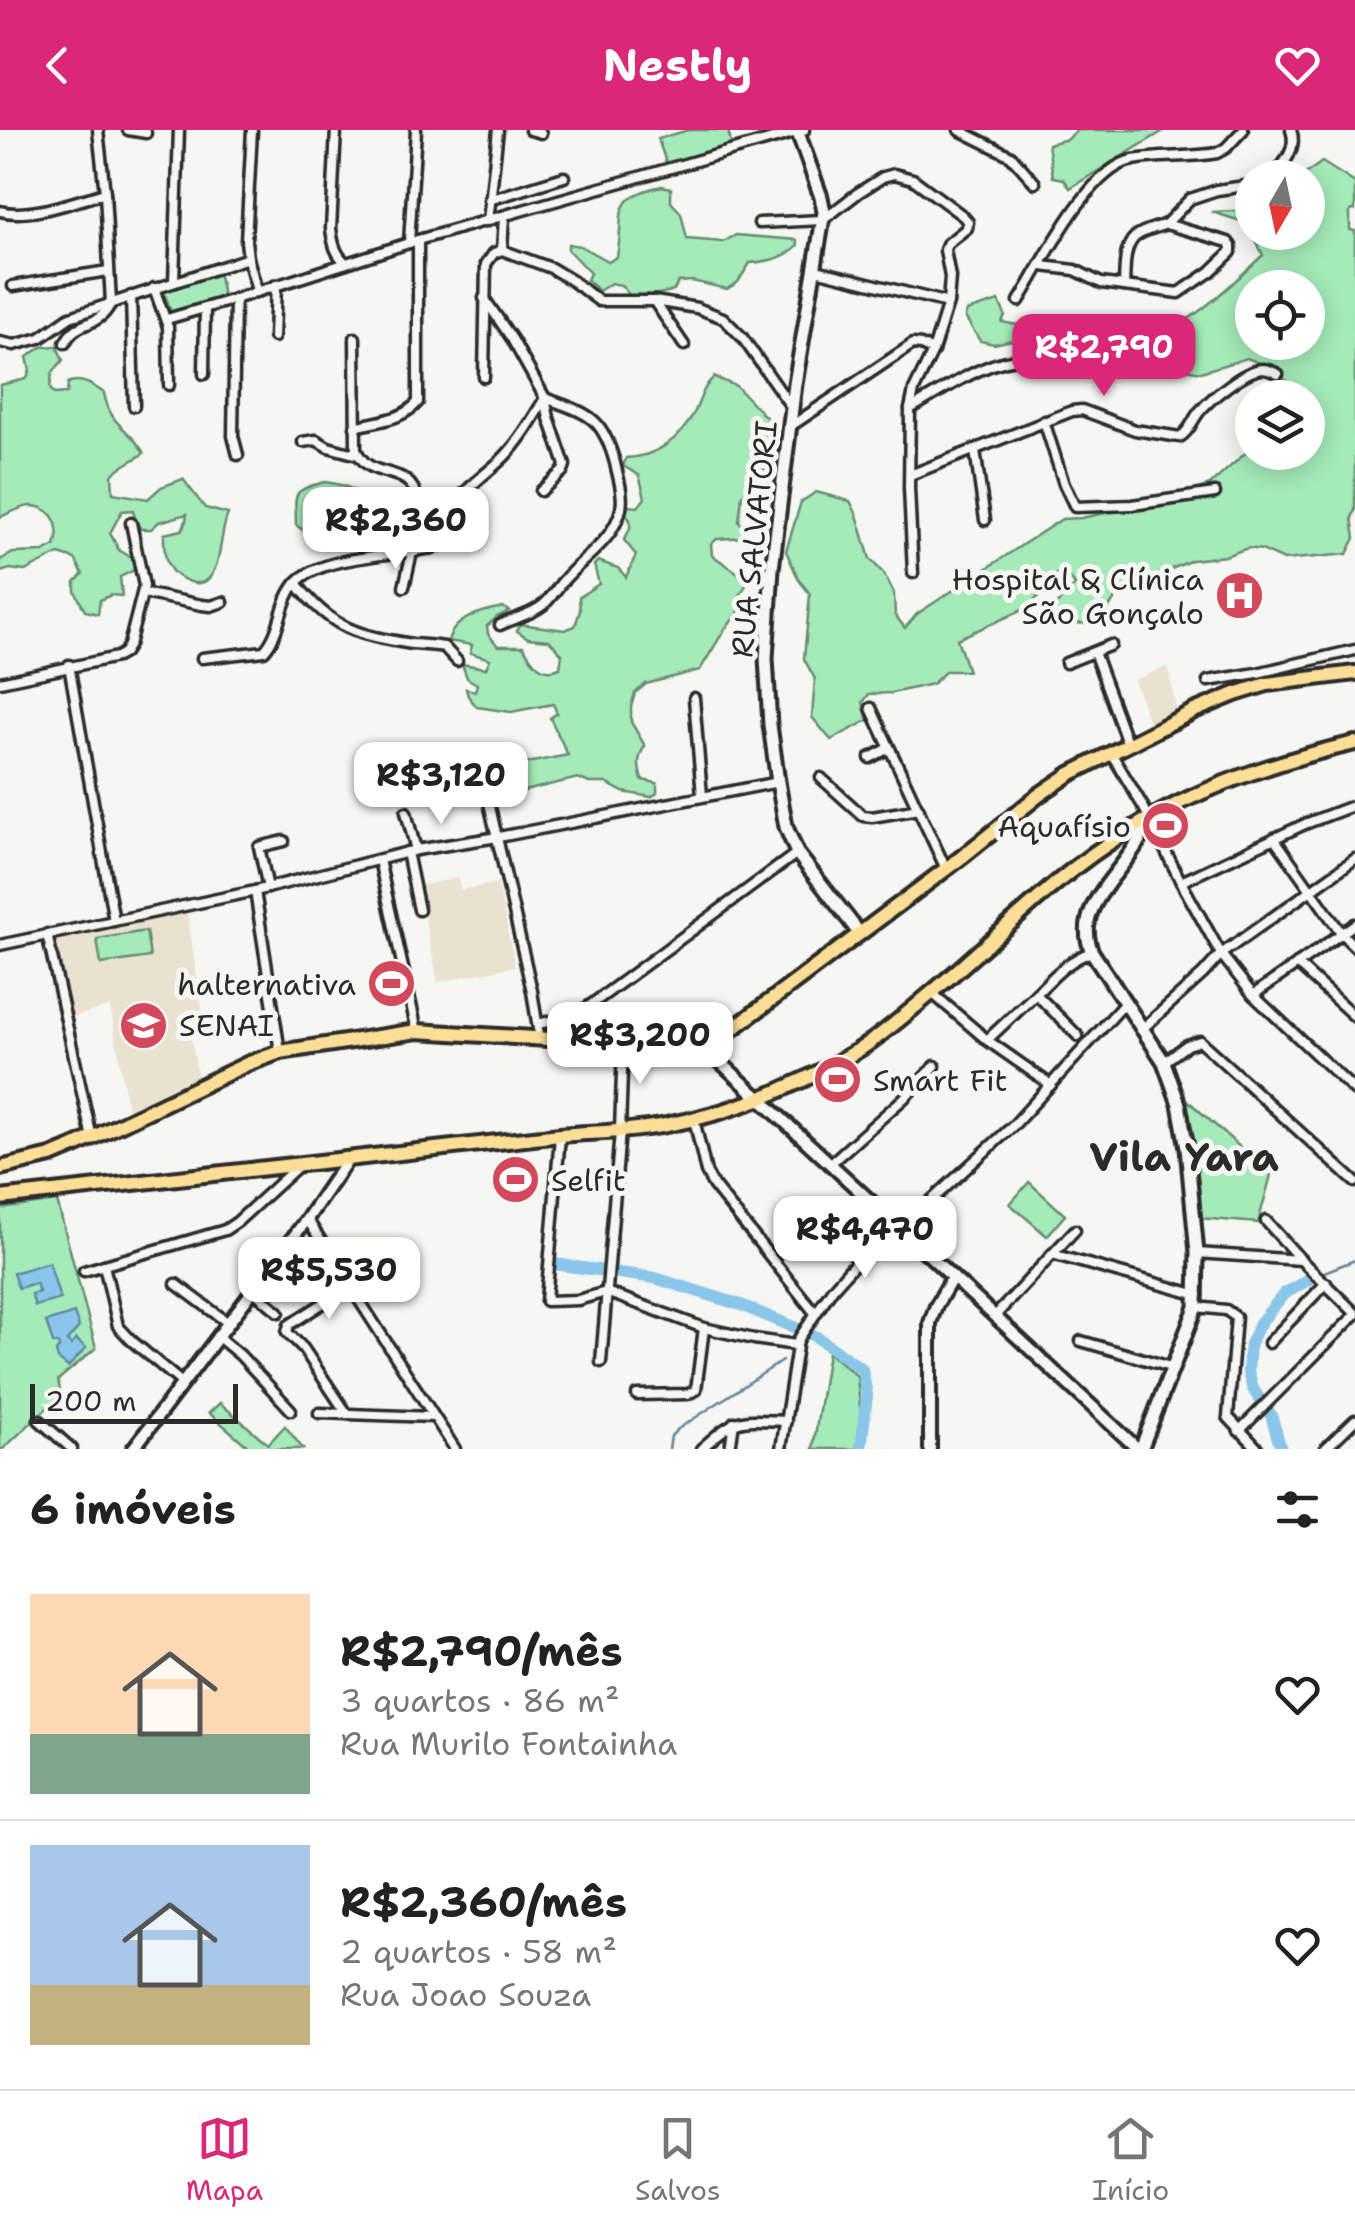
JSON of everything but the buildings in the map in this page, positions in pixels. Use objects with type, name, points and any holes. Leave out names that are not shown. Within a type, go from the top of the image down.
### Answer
[{"type":"main road","name":"RUA SALVATORI","points":[[800,131],[822,197],[823,220],[795,384],[772,569],[766,658],[770,725],[786,827],[797,852],[860,934]]},
{"type":"main road","points":[[5,1183],[51,1156],[280,1052],[417,1031],[538,1031],[623,1044],[689,1047],[722,1036],[1070,774],[1216,701],[1256,687],[1355,673]]},
{"type":"main road","points":[[5,1183],[300,1164],[620,1131],[694,1119],[762,1098],[858,1050],[894,1024],[1086,858],[1116,838],[1222,782],[1355,743]]},
{"type":"main road","points":[[1140,1449],[1197,1301],[1197,1253],[1187,1148],[1179,1104],[1164,1062],[1092,952],[1087,942],[1087,920],[1103,891],[1140,843],[1148,819]]},
{"type":"street","points":[[64,343],[74,329],[102,317],[110,304],[98,130]]},
{"type":"street","points":[[128,130],[146,133]]},
{"type":"street","points":[[174,282],[179,130]]},
{"type":"street","points":[[252,130],[246,241],[257,291]]},
{"type":"street","points":[[336,130],[330,229],[334,245],[346,264]]},
{"type":"street","points":[[356,427],[402,415],[418,402],[416,130]]},
{"type":"street","points":[[488,221],[498,130]]},
{"type":"street","points":[[530,130],[541,133]]},
{"type":"street","points":[[960,130],[1011,156],[1035,184]]},
{"type":"street","points":[[975,137],[987,130]]},
{"type":"street","points":[[1020,301],[1102,175],[1132,160],[1217,152],[1243,130]]},
{"type":"street","points":[[1284,160],[1293,146],[1292,130]]},
{"type":"street","points":[[167,318],[414,241],[800,131]]},
{"type":"street","points":[[759,224],[823,220],[883,177],[894,174],[913,180],[968,222],[967,228],[945,250],[950,277],[948,303],[910,408],[912,573]]},
{"type":"street","points":[[489,200],[564,177]]},
{"type":"street","points":[[1124,286],[1127,255],[1136,236],[1166,224],[1190,199],[1235,187]]},
{"type":"street","points":[[0,211],[29,212],[105,194]]},
{"type":"street","points":[[502,250],[504,217]]},
{"type":"street","points":[[1042,266],[1069,268],[1102,282],[1180,294],[1210,272],[1231,252],[1232,246],[1166,224]]},
{"type":"street","points":[[484,376],[486,264],[494,253],[502,250],[551,268],[599,301],[654,302],[697,308],[722,318],[742,336],[792,408]]},
{"type":"street","points":[[0,342],[14,345],[40,338],[70,317],[248,258]]},
{"type":"street","points":[[816,270],[948,303]]},
{"type":"street","points":[[13,286],[108,271]]},
{"type":"street","points":[[274,337],[276,285]]},
{"type":"street","points":[[154,288],[167,318],[169,385]]},
{"type":"street","points":[[130,296],[134,406]]},
{"type":"street","points":[[484,298],[545,398],[564,465],[563,471],[540,490]]},
{"type":"street","points":[[235,299],[233,436],[238,456]]},
{"type":"street","points":[[654,302],[684,345]]},
{"type":"street","points":[[204,374],[205,308]]},
{"type":"street","points":[[354,338],[358,455]]},
{"type":"street","points":[[791,426],[913,344],[933,351]]},
{"type":"street","points":[[910,408],[985,368],[1028,358]]},
{"type":"street","points":[[910,476],[1072,411],[1082,410],[1135,430],[1180,437],[1186,434],[1200,410],[1239,379],[1262,369],[1278,374]]},
{"type":"street","points":[[202,658],[264,651],[273,639],[284,601],[304,574],[314,569],[433,548],[440,543],[460,498],[507,454],[545,398]]},
{"type":"street","points":[[500,624],[546,602],[604,542],[620,509],[620,484],[606,433],[574,408],[545,398]]},
{"type":"street","points":[[1044,421],[1064,484],[1076,507],[1132,506],[1215,494]]},
{"type":"street","points":[[303,442],[316,440],[358,455],[368,466],[413,487],[413,552],[404,588]]},
{"type":"street","points":[[975,450],[985,520]]},
{"type":"street","points":[[0,682],[124,653],[143,593],[131,523]]},
{"type":"street","points":[[296,583],[340,626],[382,639],[444,647],[457,662]]},
{"type":"street","points":[[143,593],[202,605],[223,602]]},
{"type":"street","points":[[1066,663],[1111,646]]},
{"type":"street","points":[[1208,680],[1355,650]]},
{"type":"street","points":[[1094,652],[1128,744]]},
{"type":"street","points":[[69,665],[114,921]]},
{"type":"street","points":[[1290,666],[1294,680]]},
{"type":"street","points":[[694,698],[702,796]]},
{"type":"street","points":[[870,708],[946,869]]},
{"type":"street","points":[[870,758],[889,748]]},
{"type":"street","points":[[1111,753],[1221,954],[1253,995],[1355,1091]]},
{"type":"street","points":[[482,772],[538,1031],[576,1014],[797,852]]},
{"type":"street","points":[[821,778],[863,816],[918,810]]},
{"type":"street","points":[[0,945],[256,891],[412,851],[778,782]]},
{"type":"street","points":[[1181,882],[1355,805]]},
{"type":"street","points":[[406,812],[420,910]]},
{"type":"street","points":[[1274,838],[1355,947]]},
{"type":"street","points":[[268,888],[258,847],[284,841]]},
{"type":"street","points":[[379,860],[417,1031]]},
{"type":"street","points":[[1142,1030],[1221,954],[1355,860]]},
{"type":"street","points":[[256,891],[280,1052]]},
{"type":"street","points":[[1253,995],[1355,924]]},
{"type":"street","points":[[47,934],[92,1138]]},
{"type":"street","points":[[987,1040],[1067,964],[1092,952]]},
{"type":"street","points":[[1297,964],[1355,1017]]},
{"type":"street","points":[[932,993],[987,1040],[1051,1084]]},
{"type":"street","points":[[1036,994],[1078,1036]]},
{"type":"street","points":[[781,1449],[797,1342],[834,1288],[897,1225],[1014,1124],[1124,1004]]},
{"type":"street","points":[[722,1036],[714,1050],[715,1057],[1140,1449]]},
{"type":"street","points":[[1164,1062],[1187,1045],[1200,1042],[1355,1182]]},
{"type":"street","points":[[601,1362],[620,1131],[623,1044]]},
{"type":"street","points":[[831,1163],[935,1066]]},
{"type":"street","points":[[694,1119],[706,1172],[713,1185],[813,1317]]},
{"type":"street","points":[[560,1135],[546,1301],[578,1300],[606,1292],[704,1328],[754,1340],[797,1342]]},
{"type":"street","points":[[133,1449],[348,1159]]},
{"type":"street","points":[[84,1272],[225,1230],[300,1164]]},
{"type":"street","points":[[307,1218],[454,1449]]},
{"type":"street","points":[[1240,1431],[1355,1314],[1266,1221]]},
{"type":"street","points":[[994,1316],[1075,1230]]},
{"type":"street","points":[[1197,1253],[1300,1260]]},
{"type":"street","points":[[1052,1254],[1226,1310],[1236,1318],[1228,1417],[1258,1449]]},
{"type":"street","points":[[104,1264],[113,1309],[123,1333],[182,1383]]},
{"type":"street","points":[[930,1449],[930,1323],[952,1278]]},
{"type":"street","points":[[1269,1343],[1326,1283]]},
{"type":"street","points":[[176,1284],[227,1322]]},
{"type":"street","points":[[347,1414],[287,1332],[289,1325],[350,1286]]},
{"type":"street","points":[[252,1290],[279,1312]]},
{"type":"street","points":[[637,1394],[688,1394],[696,1390],[704,1328]]},
{"type":"street","points":[[217,1336],[240,1355],[290,1410]]},
{"type":"street","points":[[1081,1340],[1174,1368]]},
{"type":"street","points":[[319,1414],[434,1417]]},
{"type":"street","points":[[39,1420],[72,1449]]},
{"type":"street","points":[[701,1449],[734,1422],[786,1420]]},
{"type":"street","points":[[1326,1449],[1355,1420]]},
{"type":"street","points":[[730,1449],[734,1422]]},
{"type":"shaded area","points":[[1168,666],[1176,711],[1149,722],[1134,680]]},
{"type":"shaded area","points":[[458,878],[461,890],[498,883],[515,966],[438,982],[418,886]]},
{"type":"shaded area","points":[[187,911],[203,1015],[188,1022],[198,1078],[128,1111],[110,1006],[70,1018],[52,942]]},
{"type":"green space","points":[[688,130],[728,130],[732,148],[667,165],[658,139]]},
{"type":"green space","points":[[1077,130],[1165,130],[1070,188],[1064,179],[1053,177],[1048,144],[1068,139]]},
{"type":"green space","points":[[1325,164],[1355,183],[1350,230],[1355,231],[1355,538],[1347,554],[1284,560],[1248,548],[1225,556],[1192,560],[1119,592],[1099,624],[1071,623],[1055,614],[1056,605],[1075,585],[1066,573],[1042,576],[1039,596],[1023,610],[957,639],[968,671],[946,671],[932,684],[869,694],[863,702],[868,720],[831,740],[812,717],[815,679],[804,659],[810,594],[786,551],[801,502],[816,492],[850,501],[870,559],[894,593],[895,615],[905,628],[917,614],[1062,519],[1151,504],[1210,485],[1235,462],[1235,470],[1325,470],[1325,380],[1286,380],[1252,360],[1325,360],[1325,270],[1247,270],[1263,255],[1260,250],[1325,250]]},
{"type":"green space","points":[[662,186],[671,188],[671,202],[681,213],[687,239],[723,242],[736,235],[797,240],[798,245],[782,256],[750,263],[738,282],[727,289],[692,281],[678,282],[674,290],[658,294],[630,296],[621,285],[611,283],[599,291],[587,280],[590,273],[568,250],[568,244],[609,262],[617,256],[626,202]]},
{"type":"green space","points":[[1235,211],[1235,219],[1212,212]]},
{"type":"green space","points":[[218,272],[224,300],[172,315],[163,289]]},
{"type":"green space","points":[[1235,281],[1235,360],[1240,360],[1201,372],[1159,364],[1128,349],[1102,347],[1083,351],[1046,342],[980,341],[965,317],[967,311],[999,301],[1005,315],[1002,322],[1015,325],[1097,321],[1165,329],[1188,319]]},
{"type":"green space","points":[[57,346],[63,360],[52,373],[50,388],[54,394],[67,393],[68,383],[73,381],[100,390],[111,414],[144,453],[112,475],[113,493],[148,499],[161,487],[183,479],[205,508],[228,514],[216,564],[204,582],[193,583],[178,576],[166,558],[164,534],[182,530],[187,514],[159,522],[151,529],[141,529],[133,510],[122,511],[110,533],[119,550],[132,558],[134,570],[120,577],[122,596],[100,600],[98,614],[85,611],[75,591],[75,582],[83,574],[75,559],[59,554],[25,571],[0,572],[0,560],[13,553],[43,552],[55,546],[57,539],[54,519],[38,507],[23,507],[0,517],[0,385],[26,379],[30,371],[27,357],[42,347]]},
{"type":"green space","points":[[714,377],[736,386],[781,433],[772,465],[759,474],[756,487],[742,495],[739,522],[746,528],[745,537],[717,539],[711,544],[712,555],[738,573],[746,585],[738,599],[739,612],[700,670],[646,684],[635,693],[631,722],[645,746],[639,758],[642,780],[657,783],[657,793],[651,797],[623,792],[606,783],[578,778],[499,797],[491,788],[490,770],[568,755],[550,718],[557,713],[553,704],[511,712],[477,707],[466,689],[475,691],[477,684],[467,678],[462,664],[486,668],[490,659],[470,653],[472,645],[448,641],[451,633],[470,617],[503,607],[509,611],[487,626],[498,646],[523,646],[542,669],[560,668],[562,654],[549,640],[528,638],[517,631],[519,624],[565,630],[575,626],[579,597],[599,584],[594,565],[598,561],[618,568],[626,577],[636,555],[624,540],[630,529],[625,513],[627,506],[638,507],[645,498],[639,475],[623,466],[626,458],[657,450],[675,438]]},
{"type":"green space","points":[[325,482],[353,490],[372,511],[309,535],[296,525],[297,495]]},
{"type":"green space","points":[[146,931],[150,957],[101,964],[97,939]]},
{"type":"green space","points":[[1185,1098],[1271,1175],[1258,1223],[1200,1218]]},
{"type":"green space","points":[[1029,1182],[1065,1215],[1047,1236],[1010,1204]]},
{"type":"green space","points":[[57,1201],[96,1348],[58,1380],[61,1395],[0,1449],[0,1209]]},
{"type":"green space","points":[[828,1352],[857,1376],[864,1449],[813,1449]]},
{"type":"green space","points":[[220,1403],[268,1444],[285,1426],[303,1449],[251,1449],[209,1413]]},
{"type":"water","points":[[49,1262],[60,1299],[35,1306],[31,1294],[39,1292],[36,1283],[18,1288],[13,1273]]},
{"type":"water","points":[[74,1313],[79,1327],[67,1341],[71,1345],[76,1339],[86,1348],[68,1367],[58,1359],[58,1344],[53,1343],[46,1322]]},
{"type":"waterway","points":[[1324,1272],[1355,1260]]},
{"type":"waterway","points":[[554,1264],[655,1278],[741,1305],[815,1336],[862,1369],[867,1395],[861,1449]]},
{"type":"waterway","points":[[1281,1449],[1271,1415],[1253,1389],[1248,1372],[1250,1344],[1260,1323],[1284,1294],[1311,1278]]},
{"type":"waterway","points":[[814,1341],[818,1338]]},
{"type":"waterway","points":[[669,1449],[671,1436],[678,1429],[782,1361]]},
{"type":"place","name":"Hospital & Clínica São Gonçalo","points":[[1239,596]]},
{"type":"place","name":"Aquafísio","points":[[1166,826]]},
{"type":"place","name":"halternativa","points":[[391,984]]},
{"type":"place","name":"SENAI","points":[[144,1025]]},
{"type":"place","name":"Smart Fit","points":[[838,1080]]},
{"type":"place","name":"Selfit","points":[[516,1180]]},
{"type":"district","name":"Vila Yara","points":[[1184,1157]]}]
